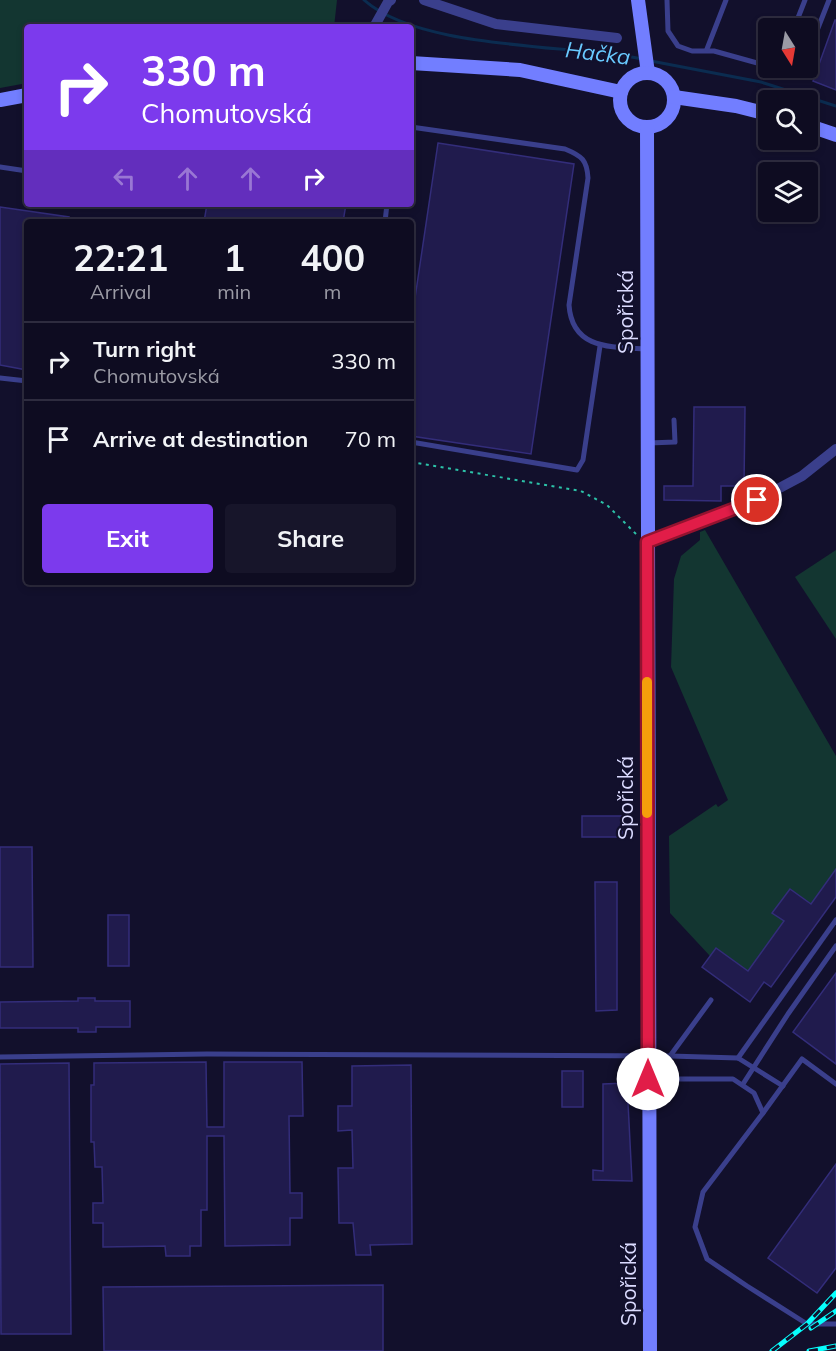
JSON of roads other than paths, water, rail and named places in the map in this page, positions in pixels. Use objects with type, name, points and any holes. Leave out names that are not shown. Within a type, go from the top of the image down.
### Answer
[{"type":"street","points":[[424,0],[496,24],[617,38]]},
{"type":"street","points":[[638,0],[648,72]]},
{"type":"street","points":[[375,24],[389,1]]},
{"type":"street","points":[[414,63],[520,70],[621,92]]},
{"type":"street","points":[[648,72],[662,78],[672,90],[674,98],[667,118],[647,127],[627,119],[620,106],[621,92],[631,78],[648,72]]},
{"type":"street","points":[[0,100],[24,96]]},
{"type":"street","points":[[674,98],[736,106],[758,112]]},
{"type":"street","name":"Spořická","points":[[647,127],[650,1351]]},
{"type":"street","points":[[818,129],[836,135]]},
{"type":"street","points":[[647,542],[757,500],[802,476],[836,449]]},
{"type":"lane","points":[[667,0],[668,31],[678,46],[692,51],[707,49],[758,63]]},
{"type":"lane","points":[[707,49],[726,0]]},
{"type":"lane","points":[[798,18],[805,0]]},
{"type":"lane","points":[[818,28],[829,0]]},
{"type":"lane","points":[[414,128],[566,149],[579,155],[587,163],[588,178],[569,305],[570,320],[580,335],[600,346],[647,349]]},
{"type":"lane","points":[[0,167],[24,171]]},
{"type":"lane","points":[[414,443],[577,470],[583,460],[600,346]]},
{"type":"lane","points":[[0,378],[24,381]]},
{"type":"lane","points":[[647,443],[675,442],[674,420]]},
{"type":"lane","points":[[738,1058],[836,920]]},
{"type":"lane","points":[[743,1084],[788,1014],[836,946]]},
{"type":"lane","points":[[670,1056],[711,1000]]},
{"type":"lane","points":[[0,1057],[670,1056],[738,1058],[783,1086]]},
{"type":"lane","points":[[836,1084],[802,1059],[702,1192],[695,1227],[707,1259],[807,1324],[836,1324]]},
{"type":"lane","points":[[648,1079],[733,1079],[754,1093],[763,1113]]},
{"type":"waterway","name":"Hačka","points":[[364,0],[389,16],[410,24]]},
{"type":"waterway","name":"Hačka","points":[[414,25],[457,37],[496,43],[642,59]]},
{"type":"waterway","name":"Hačka","points":[[651,61],[761,82],[836,106]]},
{"type":"railway","points":[[772,1351],[807,1324],[836,1293]]},
{"type":"railway","points":[[811,1328],[836,1311]]},
{"type":"railway","points":[[809,1351],[836,1346]]}]
